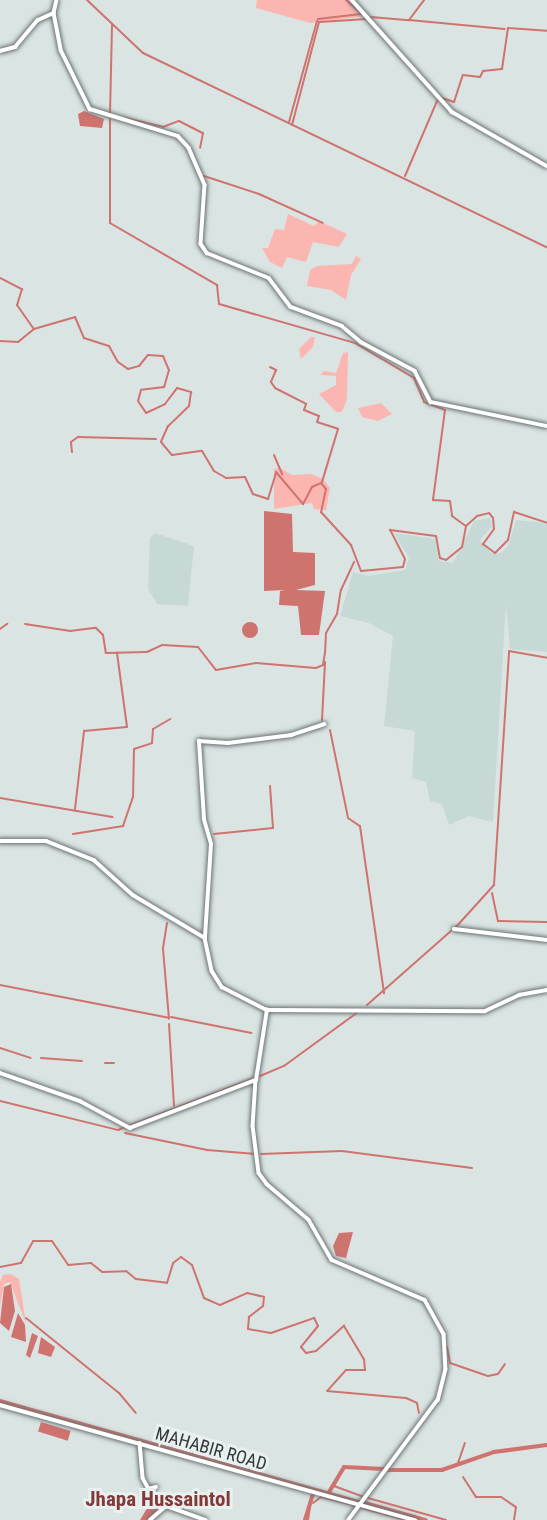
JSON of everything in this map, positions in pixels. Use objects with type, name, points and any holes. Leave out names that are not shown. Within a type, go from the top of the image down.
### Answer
[{"type":"street","points":[[57,0],[54,13],[61,50],[90,109],[177,136],[189,148],[205,185],[201,244],[207,253],[269,278],[291,307],[342,326],[361,342],[415,371],[430,402],[547,426]]},
{"type":"street","points":[[352,0],[452,112],[547,166]]},
{"type":"street","points":[[0,51],[15,47],[38,20],[54,13]]},
{"type":"street","points":[[324,724],[291,735],[228,743],[199,741],[204,819],[211,844],[205,937],[215,978],[222,987],[267,1010],[485,1011],[519,995],[547,990]]},
{"type":"street","points":[[0,841],[46,841],[94,860],[133,895],[205,937]]},
{"type":"street","points":[[454,929],[547,940]]},
{"type":"street","points":[[267,1010],[256,1080],[253,1126],[259,1173],[267,1184],[309,1220],[326,1256],[425,1300],[444,1334],[446,1369],[438,1400],[349,1520]]},
{"type":"street","points":[[0,1073],[80,1101],[130,1128],[256,1080]]},
{"type":"street","name":"MAHABIR ROAD","points":[[0,1405],[415,1520]]},
{"type":"street","points":[[140,1443],[139,1465],[148,1489],[166,1506],[206,1520]]},
{"type":"street","points":[[148,1489],[156,1487]]},
{"type":"street","points":[[150,1520],[166,1506]]},
{"type":"shaded area","points":[[257,0],[352,0],[367,16],[310,23],[256,8]]},
{"type":"shaded area","points":[[84,111],[104,119],[102,128],[80,126],[78,114]]},
{"type":"shaded area","points":[[288,214],[314,226],[319,221],[347,234],[339,247],[313,242],[306,262],[287,257],[282,268],[270,262],[262,248],[268,248],[275,229],[284,230]]},
{"type":"shaded area","points":[[356,256],[361,259],[351,275],[346,300],[331,290],[307,286],[310,270],[317,266],[352,264]]},
{"type":"shaded area","points":[[311,337],[315,337],[313,347],[301,359],[299,349]]},
{"type":"shaded area","points":[[348,352],[347,399],[342,412],[336,412],[319,394],[336,385],[336,376],[320,375],[324,371],[336,373],[343,353]]},
{"type":"shaded area","points":[[381,403],[392,414],[378,421],[362,417],[358,408]]},
{"type":"shaded area","points":[[280,468],[292,475],[311,474],[323,479],[330,488],[326,510],[314,509],[312,503],[274,509],[274,469]]},
{"type":"shaded area","points":[[264,511],[292,514],[293,552],[315,553],[315,585],[296,590],[325,591],[319,635],[301,635],[298,606],[279,605],[280,591],[285,590],[264,591]]},
{"type":"shaded area","points":[[490,518],[492,526],[480,540],[491,553],[501,553],[508,546],[516,520],[547,523],[547,652],[510,649],[506,603],[493,822],[469,816],[449,825],[442,804],[430,801],[426,782],[412,778],[415,731],[384,726],[393,636],[369,623],[340,616],[353,572],[369,576],[405,570],[409,558],[394,533],[435,539],[439,561],[453,563],[474,521]]},
{"type":"shaded area","points":[[155,533],[194,546],[188,606],[157,604],[148,589],[150,538]]},
{"type":"shaded area","points":[[250,622],[258,630],[250,638],[242,630]]},
{"type":"shaded area","points":[[353,1232],[346,1258],[336,1256],[333,1246],[339,1233]]},
{"type":"shaded area","points":[[11,1274],[19,1279],[26,1324],[10,1282],[4,1284],[0,1306],[0,1282],[3,1275]]},
{"type":"shaded area","points":[[11,1284],[15,1311],[9,1331],[0,1323],[4,1287]]},
{"type":"shaded area","points":[[18,1313],[25,1325],[26,1342],[11,1337]]},
{"type":"shaded area","points":[[32,1333],[38,1336],[30,1358],[26,1355]]},
{"type":"shaded area","points":[[41,1337],[55,1347],[51,1357],[38,1353]]},
{"type":"shaded area","points":[[41,1422],[71,1431],[68,1441],[38,1432]]},
{"type":"shaded area","points":[[152,1500],[162,1506],[148,1520],[140,1520]]},
{"type":"waterway","points":[[87,0],[143,53],[547,247]]},
{"type":"waterway","points":[[346,0],[361,13]]},
{"type":"waterway","points":[[371,17],[409,20],[424,0]]},
{"type":"waterway","points":[[318,19],[361,14]]},
{"type":"waterway","points":[[292,125],[319,22],[367,19]]},
{"type":"waterway","points":[[409,20],[505,29]]},
{"type":"waterway","points":[[289,122],[317,21]]},
{"type":"waterway","points":[[110,114],[112,25]]},
{"type":"waterway","points":[[439,97],[454,102],[463,75],[480,77],[483,71],[502,69],[508,28],[547,31]]},
{"type":"waterway","points":[[422,80],[448,110]]},
{"type":"waterway","points":[[405,176],[437,101]]},
{"type":"waterway","points":[[125,118],[163,127],[179,121],[203,133],[200,148]]},
{"type":"waterway","points":[[110,119],[110,223],[217,285],[219,304],[355,343],[414,378],[424,402],[445,410],[433,500],[450,501],[452,516],[466,526]]},
{"type":"waterway","points":[[204,176],[259,194],[323,223]]},
{"type":"waterway","points":[[0,278],[22,289],[17,305],[34,329],[75,317],[84,338],[109,346],[118,362],[128,369],[139,366],[148,355],[163,356],[169,370],[164,387],[141,390],[138,401],[146,413],[165,404],[177,388],[191,392],[189,406],[168,426],[161,442],[172,455],[202,451],[214,471],[226,478],[245,477],[253,494],[268,499],[276,472],[303,504],[312,487],[321,483],[326,489],[321,512],[351,545],[361,571],[403,567],[405,559],[390,530],[436,536],[440,558],[446,560],[462,547],[466,526],[477,516],[489,513],[493,518],[494,529],[483,544],[495,553],[508,540],[514,512],[547,523]]},
{"type":"waterway","points":[[0,341],[18,342],[34,329]]},
{"type":"waterway","points":[[270,367],[276,370],[271,382],[275,388],[306,404],[304,410],[319,416],[317,422],[338,429],[322,482]]},
{"type":"waterway","points":[[72,452],[71,442],[78,437],[156,439]]},
{"type":"waterway","points":[[274,455],[282,474]]},
{"type":"waterway","points":[[325,653],[326,633],[337,614],[341,590],[354,562]]},
{"type":"waterway","points":[[0,629],[7,624]]},
{"type":"waterway","points":[[25,624],[70,631],[96,628],[103,635],[106,653],[147,652],[162,645],[198,647],[216,670],[256,663],[316,668],[323,665],[325,652]]},
{"type":"waterway","points":[[456,927],[494,885],[509,651],[547,658]]},
{"type":"waterway","points":[[75,809],[84,731],[127,727],[117,653]]},
{"type":"waterway","points":[[322,720],[325,662]]},
{"type":"waterway","points":[[73,834],[123,826],[133,797],[134,749],[152,743],[153,729],[170,719]]},
{"type":"waterway","points":[[330,730],[348,818],[360,826],[384,993]]},
{"type":"waterway","points":[[214,834],[273,828],[270,786]]},
{"type":"waterway","points":[[0,798],[112,817]]},
{"type":"waterway","points":[[492,893],[498,921],[547,922]]},
{"type":"waterway","points":[[167,923],[163,949],[169,1019]]},
{"type":"waterway","points":[[367,1005],[452,930]]},
{"type":"waterway","points":[[0,985],[169,1018]]},
{"type":"waterway","points":[[260,1076],[284,1066],[358,1012]]},
{"type":"waterway","points":[[171,1017],[251,1033]]},
{"type":"waterway","points":[[169,1024],[174,1106]]},
{"type":"waterway","points":[[0,1048],[30,1058]]},
{"type":"waterway","points":[[41,1058],[82,1061]]},
{"type":"waterway","points":[[105,1063],[114,1063]]},
{"type":"waterway","points":[[131,1125],[254,1078]]},
{"type":"waterway","points":[[0,1101],[118,1130],[125,1127]]},
{"type":"waterway","points":[[125,1133],[207,1150],[256,1154]]},
{"type":"waterway","points":[[261,1154],[342,1151],[472,1168]]},
{"type":"waterway","points":[[0,1267],[21,1263],[33,1241],[52,1241],[68,1265],[91,1263],[102,1272],[126,1271],[136,1279],[167,1283],[173,1263],[181,1257],[192,1265],[204,1298],[220,1305],[247,1293],[264,1297],[263,1306],[249,1317],[248,1329],[271,1333],[314,1318],[318,1326],[301,1347],[306,1353],[316,1351],[344,1326],[364,1359],[365,1370],[346,1370],[327,1391],[406,1398],[417,1403],[419,1413]]},
{"type":"waterway","points":[[26,1318],[119,1393],[136,1413]]},
{"type":"waterway","points":[[447,1347],[450,1363],[488,1376],[498,1374],[505,1364]]},
{"type":"waterway","points":[[0,1401],[359,1502]]},
{"type":"waterway","points":[[458,1463],[465,1443]]},
{"type":"waterway","points":[[388,1470],[442,1470],[494,1452],[547,1445]]},
{"type":"waterway","points":[[328,1494],[344,1467],[384,1469]]},
{"type":"waterway","points":[[463,1477],[476,1497],[501,1497],[516,1507],[514,1520]]},
{"type":"waterway","points":[[334,1486],[364,1497]]},
{"type":"waterway","points":[[305,1520],[313,1493]]},
{"type":"waterway","points":[[313,1503],[321,1497],[356,1506]]},
{"type":"waterway","points":[[368,1498],[446,1520]]},
{"type":"waterway","points":[[308,1520],[311,1502]]},
{"type":"waterway","points":[[365,1503],[426,1520]]},
{"type":"waterway","points":[[362,1508],[406,1520]]},
{"type":"district","name":"Jhapa Hussaintol","points":[[158,1499]]}]
